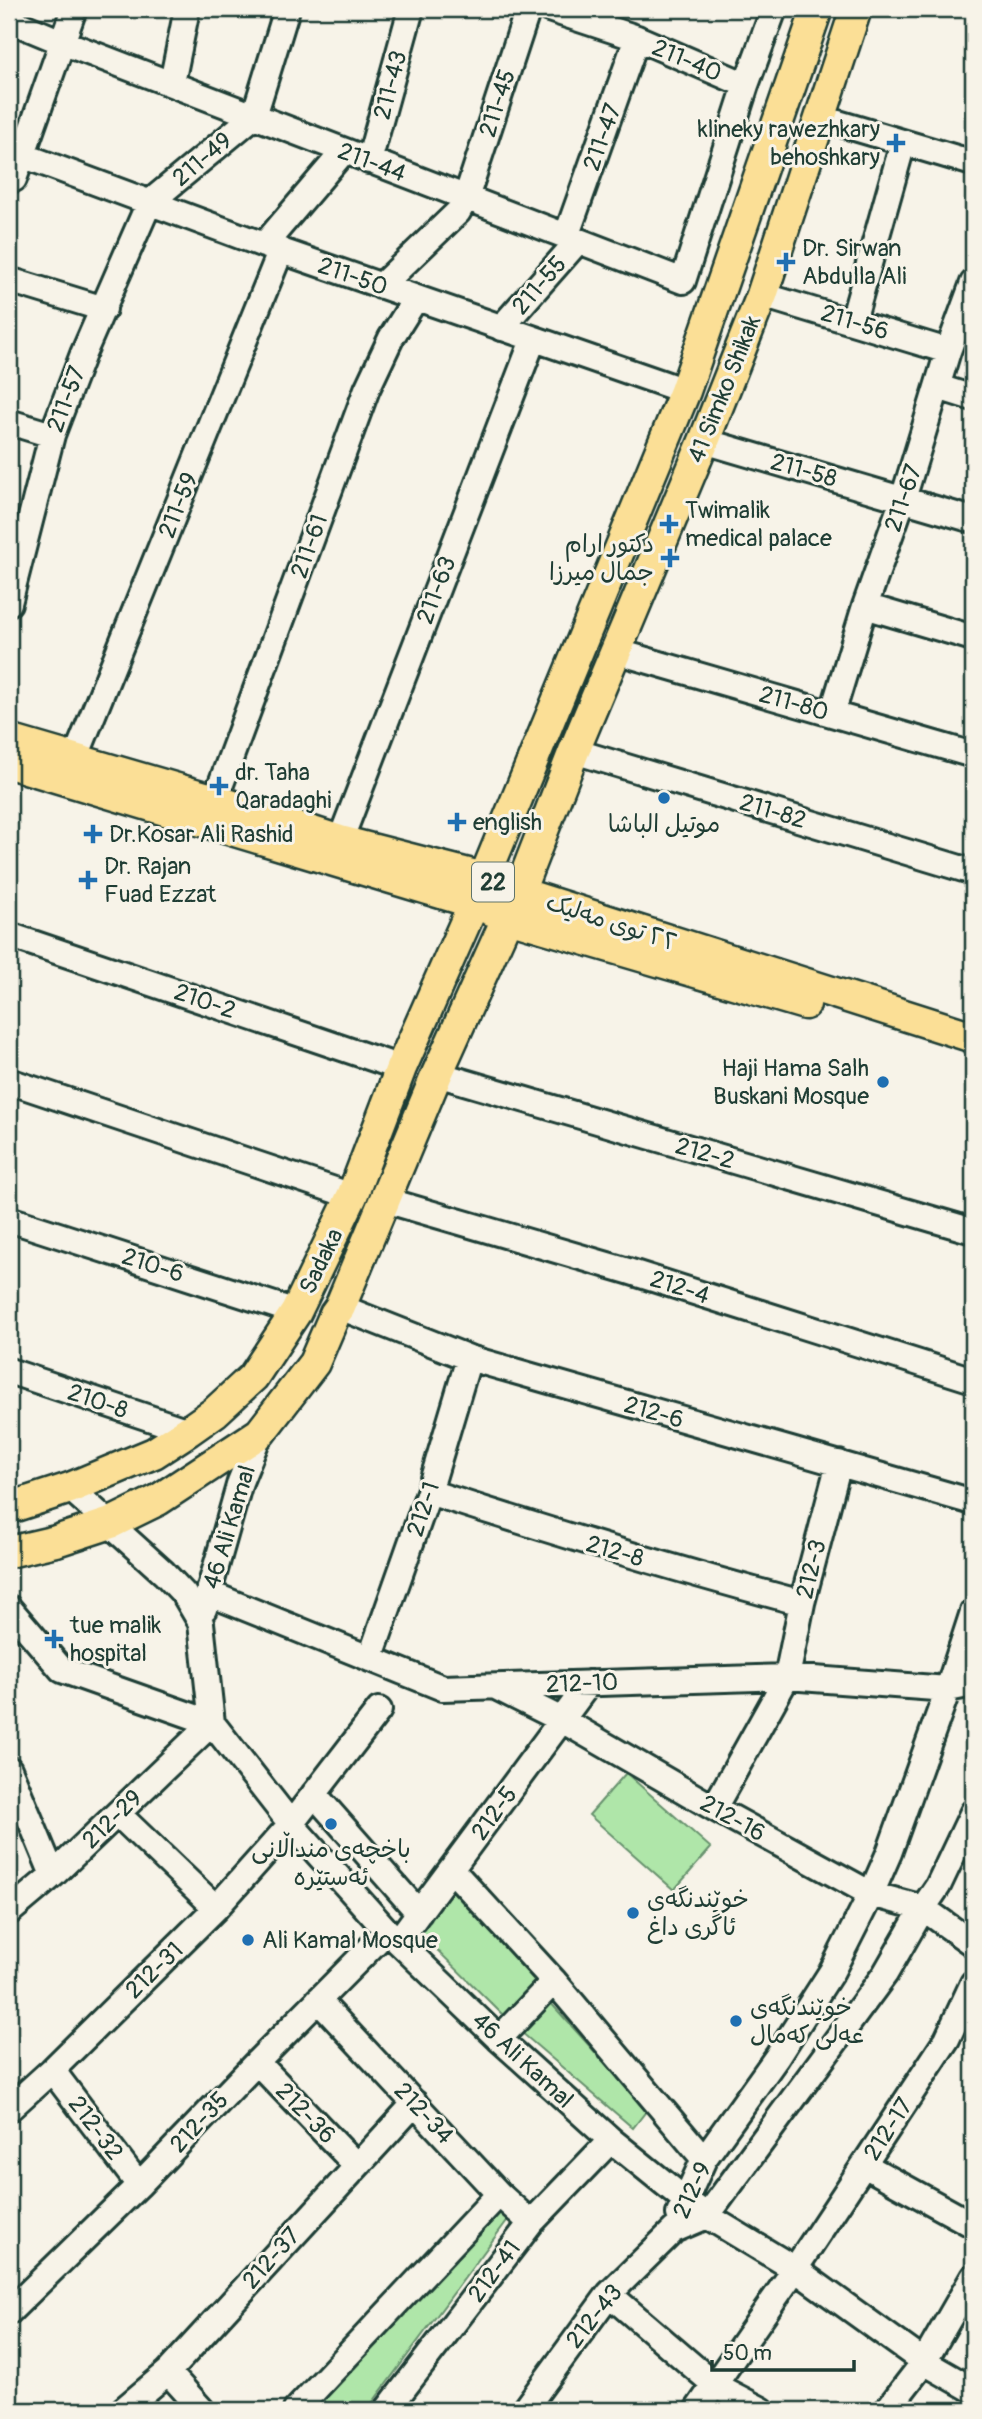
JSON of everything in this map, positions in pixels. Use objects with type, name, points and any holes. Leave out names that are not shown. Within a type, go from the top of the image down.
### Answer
[{"type":"main road","name":"41 Simko Shikak","points":[[479,891],[685,391],[817,9]]},
{"type":"main road","name":"41 Simko Shikak","points":[[111,1523],[158,1500],[260,1433],[314,1363],[437,1074],[514,905],[615,651],[704,442],[762,295],[856,9]]},
{"type":"main road","points":[[757,181],[795,196]]},
{"type":"main road","name":"٢٢ توی مەلیک","points":[[9,740],[215,800],[340,841],[514,905],[973,1053]]},
{"type":"main road","name":"٢٢ توی مەلیک","points":[[9,763],[479,891]]},
{"type":"main road","name":"Sadaka","points":[[9,1508],[70,1488],[155,1453],[215,1412],[253,1377],[296,1312],[352,1196],[401,1068],[479,891]]},
{"type":"main road","name":"٢٢ توی مەلیک","points":[[514,905],[973,1037]]},
{"type":"main road","points":[[9,1552],[56,1541],[111,1523]]},
{"type":"street","points":[[11,178],[22,155],[74,9]]},
{"type":"street","points":[[172,83],[187,9]]},
{"type":"street","points":[[254,116],[287,9]]},
{"type":"street","name":"211-43","points":[[369,161],[411,9]]},
{"type":"street","name":"211-45","points":[[466,198],[528,9]]},
{"type":"street","name":"211-40","points":[[549,9],[637,38],[746,85]]},
{"type":"street","points":[[746,85],[774,9]]},
{"type":"street","name":"211-44","points":[[9,20],[62,43],[683,281],[746,85]]},
{"type":"street","name":"211-47","points":[[572,239],[637,38]]},
{"type":"street","name":"211-49","points":[[149,203],[254,116]]},
{"type":"street","points":[[821,118],[973,163]]},
{"type":"street","points":[[853,321],[903,143]]},
{"type":"street","name":"211-59","points":[[75,759],[272,247],[344,151]]},
{"type":"street","name":"211-50","points":[[22,155],[381,286],[685,391]]},
{"type":"street","points":[[381,286],[458,212],[466,198]]},
{"type":"street","name":"211-57","points":[[9,603],[13,573],[52,435],[83,354],[149,203]]},
{"type":"street","name":"211-55","points":[[501,328],[572,239]]},
{"type":"street","points":[[9,280],[104,309]]},
{"type":"street","name":"211-67","points":[[832,714],[865,606],[903,499],[948,351],[973,283]]},
{"type":"street","name":"211-56","points":[[762,295],[948,351]]},
{"type":"street","name":"211-61","points":[[215,800],[367,389],[391,338],[416,298]]},
{"type":"street","name":"211-63","points":[[340,841],[533,340]]},
{"type":"street","points":[[938,387],[973,398]]},
{"type":"street","points":[[9,422],[52,435]]},
{"type":"street","name":"211-58","points":[[704,442],[973,520]]},
{"type":"street","points":[[865,606],[973,638]]},
{"type":"street","name":"211-80","points":[[615,651],[973,755]]},
{"type":"street","name":"211-82","points":[[574,751],[973,872]]},
{"type":"street","name":"210-2","points":[[9,934],[401,1068]]},
{"type":"street","name":"212-2","points":[[437,1074],[973,1231]]},
{"type":"street","points":[[9,1082],[352,1196]]},
{"type":"street","name":"212-4","points":[[385,1200],[628,1271],[973,1380]]},
{"type":"street","name":"210-6","points":[[9,1219],[296,1312]]},
{"type":"street","name":"212-6","points":[[340,1307],[469,1359],[973,1502]]},
{"type":"street","name":"212-1","points":[[370,1659],[429,1492],[469,1359]]},
{"type":"street","name":"210-8","points":[[9,1371],[188,1431]]},
{"type":"street","name":"46 Ali Kamal","points":[[260,1433],[240,1482],[201,1623],[212,1723],[291,1824],[392,1936],[499,2039],[611,2140],[707,2216],[795,2269],[924,2362],[973,2390]]},
{"type":"street","name":"212-3","points":[[787,1677],[802,1603],[839,1463]]},
{"type":"street","name":"46 Ali Kamal","points":[[70,1488],[111,1523],[184,1594],[201,1623]]},
{"type":"street","name":"212-8","points":[[429,1492],[554,1533],[802,1603]]},
{"type":"street","name":"212-10","points":[[208,1593],[443,1688],[787,1677],[948,1689],[973,1684]]},
{"type":"street","points":[[9,1608],[62,1670],[212,1723]]},
{"type":"street","name":"212-9","points":[[674,2230],[684,2199],[704,2159],[777,2057],[832,1971],[871,1894],[948,1689],[973,1612]]},
{"type":"street","points":[[714,1808],[787,1677]]},
{"type":"street","name":"212-5","points":[[392,1936],[419,1913],[589,1683]]},
{"type":"street","name":"212-16","points":[[495,1686],[562,1720],[871,1894],[923,1908],[973,1944]]},
{"type":"street","name":"212-31","points":[[9,2109],[216,1909],[291,1824],[379,1710]]},
{"type":"street","name":"212-29","points":[[9,1912],[53,1875],[212,1723]]},
{"type":"street","points":[[11,1783],[53,1875]]},
{"type":"street","points":[[314,1794],[419,1913]]},
{"type":"street","name":"212-9","points":[[674,2230],[707,2216],[884,1974],[938,1886],[973,1812]]},
{"type":"street","points":[[118,1814],[216,1909]]},
{"type":"street","points":[[452,1870],[554,1981],[704,2159]]},
{"type":"street","name":"212-35","points":[[9,2312],[139,2185],[318,2000],[392,1936]]},
{"type":"street","points":[[499,2039],[554,1981]]},
{"type":"street","name":"212-17","points":[[697,2410],[795,2269],[947,2039],[973,1983]]},
{"type":"street","name":"212-34","points":[[318,2000],[499,2194],[531,2223]]},
{"type":"street","name":"212-36","points":[[257,2062],[356,2165]]},
{"type":"street","name":"212-32","points":[[52,2070],[139,2185]]},
{"type":"street","name":"212-37","points":[[123,2410],[168,2372],[415,2103]]},
{"type":"street","name":"212-41","points":[[387,2410],[531,2223],[611,2140]]},
{"type":"street","points":[[864,2165],[973,2225]]},
{"type":"street","name":"212-41","points":[[296,2410],[499,2194]]},
{"type":"street","name":"212-43","points":[[524,2410],[609,2294],[674,2230]]},
{"type":"street","points":[[887,2410],[924,2362],[973,2277]]},
{"type":"street","points":[[609,2294],[716,2386],[762,2410]]},
{"type":"street","points":[[168,2372],[202,2410]]},
{"type":"green space","points":[[626,1773],[711,1848],[674,1890],[589,1815]]},
{"type":"green space","points":[[454,1889],[540,1983],[505,2017],[420,1933]]},
{"type":"green space","points":[[549,2001],[647,2110],[633,2128],[521,2032]]},
{"type":"green space","points":[[498,2210],[509,2218],[367,2410],[312,2410]]},
{"type":"place","name":"klineky rawezhkary behoshkary","points":[[896,143]]},
{"type":"place","name":"Dr. Sirwan Abdulla Ali","points":[[786,262]]},
{"type":"place","name":"Twimalik medical palace","points":[[669,524]]},
{"type":"place","name":"دكتور ارام جمال ميرزا","points":[[670,558]]},
{"type":"place","name":"dr. Taha Qaradaghi","points":[[219,786]]},
{"type":"place","name":"موتيل الباشا","points":[[664,798]]},
{"type":"place","name":"english","points":[[457,822]]},
{"type":"place","name":"Dr.Kosar Ali Rashid","points":[[93,834]]},
{"type":"place","name":"Dr. Rajan Fuad Ezzat","points":[[88,880]]},
{"type":"place","name":"Haji Hama Salh Buskani Mosque","points":[[883,1082]]},
{"type":"place","name":"tue malik hospital","points":[[54,1639]]},
{"type":"place","name":"باخچەی منداڵانی ئەستێرە","points":[[331,1824]]},
{"type":"place","name":"خوێندنگەی ئاگری داغ","points":[[633,1913]]},
{"type":"place","name":"Ali Kamal Mosque","points":[[248,1940]]},
{"type":"place","name":"خوێندنگەی عەلی کەمال","points":[[736,2021]]}]
